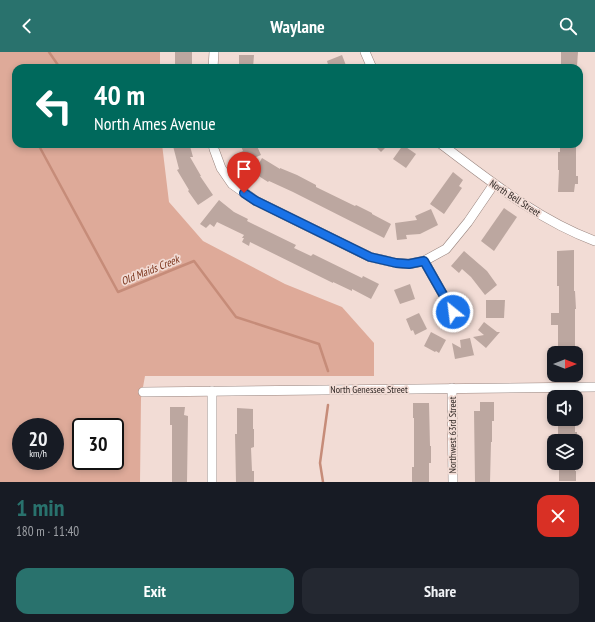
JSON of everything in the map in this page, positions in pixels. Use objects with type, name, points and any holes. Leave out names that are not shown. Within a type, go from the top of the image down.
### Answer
[{"type":"street","points":[[213,64],[214,52]]},
{"type":"street","points":[[365,52],[370,64]]},
{"type":"street","points":[[214,148],[221,168],[232,184],[256,201],[370,257],[396,263],[409,264],[424,261],[446,249],[468,222],[494,184]]},
{"type":"street","name":"North Bell Street","points":[[446,148],[494,184],[549,220],[580,235],[595,240]]},
{"type":"street","points":[[424,261],[453,312]]},
{"type":"street","name":"North Genessee Street","points":[[143,392],[595,387]]},
{"type":"street","name":"Northwest 63rd Street","points":[[452,388],[453,482]]},
{"type":"street","points":[[212,391],[212,482]]},
{"type":"shaded area","points":[[0,52],[160,52],[160,64],[12,64],[12,148],[162,148],[169,202],[203,241],[285,284],[342,307],[374,343],[374,376],[145,376],[141,398],[140,482],[0,482]]},
{"type":"building","points":[[175,52],[192,52],[192,64],[175,64]]},
{"type":"building","points":[[561,52],[578,52],[577,64],[561,64]]},
{"type":"building","points":[[239,55],[254,55],[253,64],[239,64]]},
{"type":"building","points":[[342,55],[345,64],[328,64],[327,61]]},
{"type":"building","points":[[174,148],[191,148],[193,157],[190,157],[200,176],[213,195],[198,205],[188,191],[189,190],[177,170],[179,169]]},
{"type":"building","points":[[242,148],[258,148],[261,155],[244,162],[239,153],[243,151]]},
{"type":"building","points":[[377,148],[385,148],[381,152]]},
{"type":"building","points":[[401,148],[407,148],[416,154],[406,168],[393,159]]},
{"type":"building","points":[[560,148],[576,148],[576,176],[578,176],[578,184],[575,184],[574,192],[558,192],[558,152],[560,152]]},
{"type":"building","points":[[262,158],[280,169],[297,175],[316,185],[316,187],[355,206],[356,205],[391,224],[384,238],[293,192],[269,181],[268,182],[254,173]]},
{"type":"building","points":[[453,172],[463,180],[459,186],[462,188],[444,214],[430,204]]},
{"type":"building","points":[[219,200],[234,212],[248,219],[247,221],[296,245],[294,248],[311,256],[313,254],[362,278],[363,276],[379,284],[371,299],[352,289],[352,291],[333,283],[250,242],[249,246],[242,242],[244,235],[217,222],[214,227],[210,224],[206,228],[200,224]]},
{"type":"building","points":[[504,208],[517,217],[494,251],[481,241]]},
{"type":"building","points":[[431,209],[438,225],[420,234],[406,235],[407,239],[397,240],[395,223],[417,220],[415,216]]},
{"type":"building","points":[[574,250],[574,291],[576,309],[575,346],[558,346],[558,325],[551,325],[551,313],[559,313],[557,251]]},
{"type":"building","points":[[464,251],[487,271],[497,285],[485,295],[471,277],[462,269],[459,273],[451,266]]},
{"type":"building","points":[[410,284],[415,299],[400,304],[394,290]]},
{"type":"building","points":[[486,300],[505,300],[504,318],[486,318]]},
{"type":"building","points":[[419,313],[427,329],[415,335],[413,330],[411,331],[406,319]]},
{"type":"building","points":[[484,322],[497,332],[500,332],[486,348],[473,337],[484,335],[478,330]]},
{"type":"building","points":[[431,332],[446,340],[439,353],[424,346]]},
{"type":"building","points":[[470,338],[475,355],[455,359],[452,343],[461,348],[460,340]]},
{"type":"building","points":[[480,402],[494,402],[490,482],[475,482],[474,411],[480,411]]},
{"type":"building","points":[[413,403],[429,403],[431,463],[429,463],[429,482],[412,482],[412,467],[414,467]]},
{"type":"building","points":[[170,407],[185,407],[184,415],[188,416],[187,482],[172,482],[172,425],[170,425]]},
{"type":"building","points":[[237,408],[253,409],[254,447],[251,448],[254,482],[236,482],[235,434],[237,434]]},
{"type":"building","points":[[558,426],[575,426],[575,432],[577,432],[577,434],[558,434]]},
{"type":"building","points":[[559,470],[576,471],[576,481],[559,481]]},
{"type":"waterway","name":"Old Maids Creek","points":[[49,52],[57,64]]},
{"type":"waterway","name":"Old Maids Creek","points":[[40,148],[118,292],[194,261],[236,317],[319,344],[328,371]]},
{"type":"waterway","name":"Old Maids Creek","points":[[323,482],[320,463],[328,405]]},
{"type":"route","points":[[244,193],[256,201],[370,257],[396,263],[409,264],[424,261],[453,312]]}]
